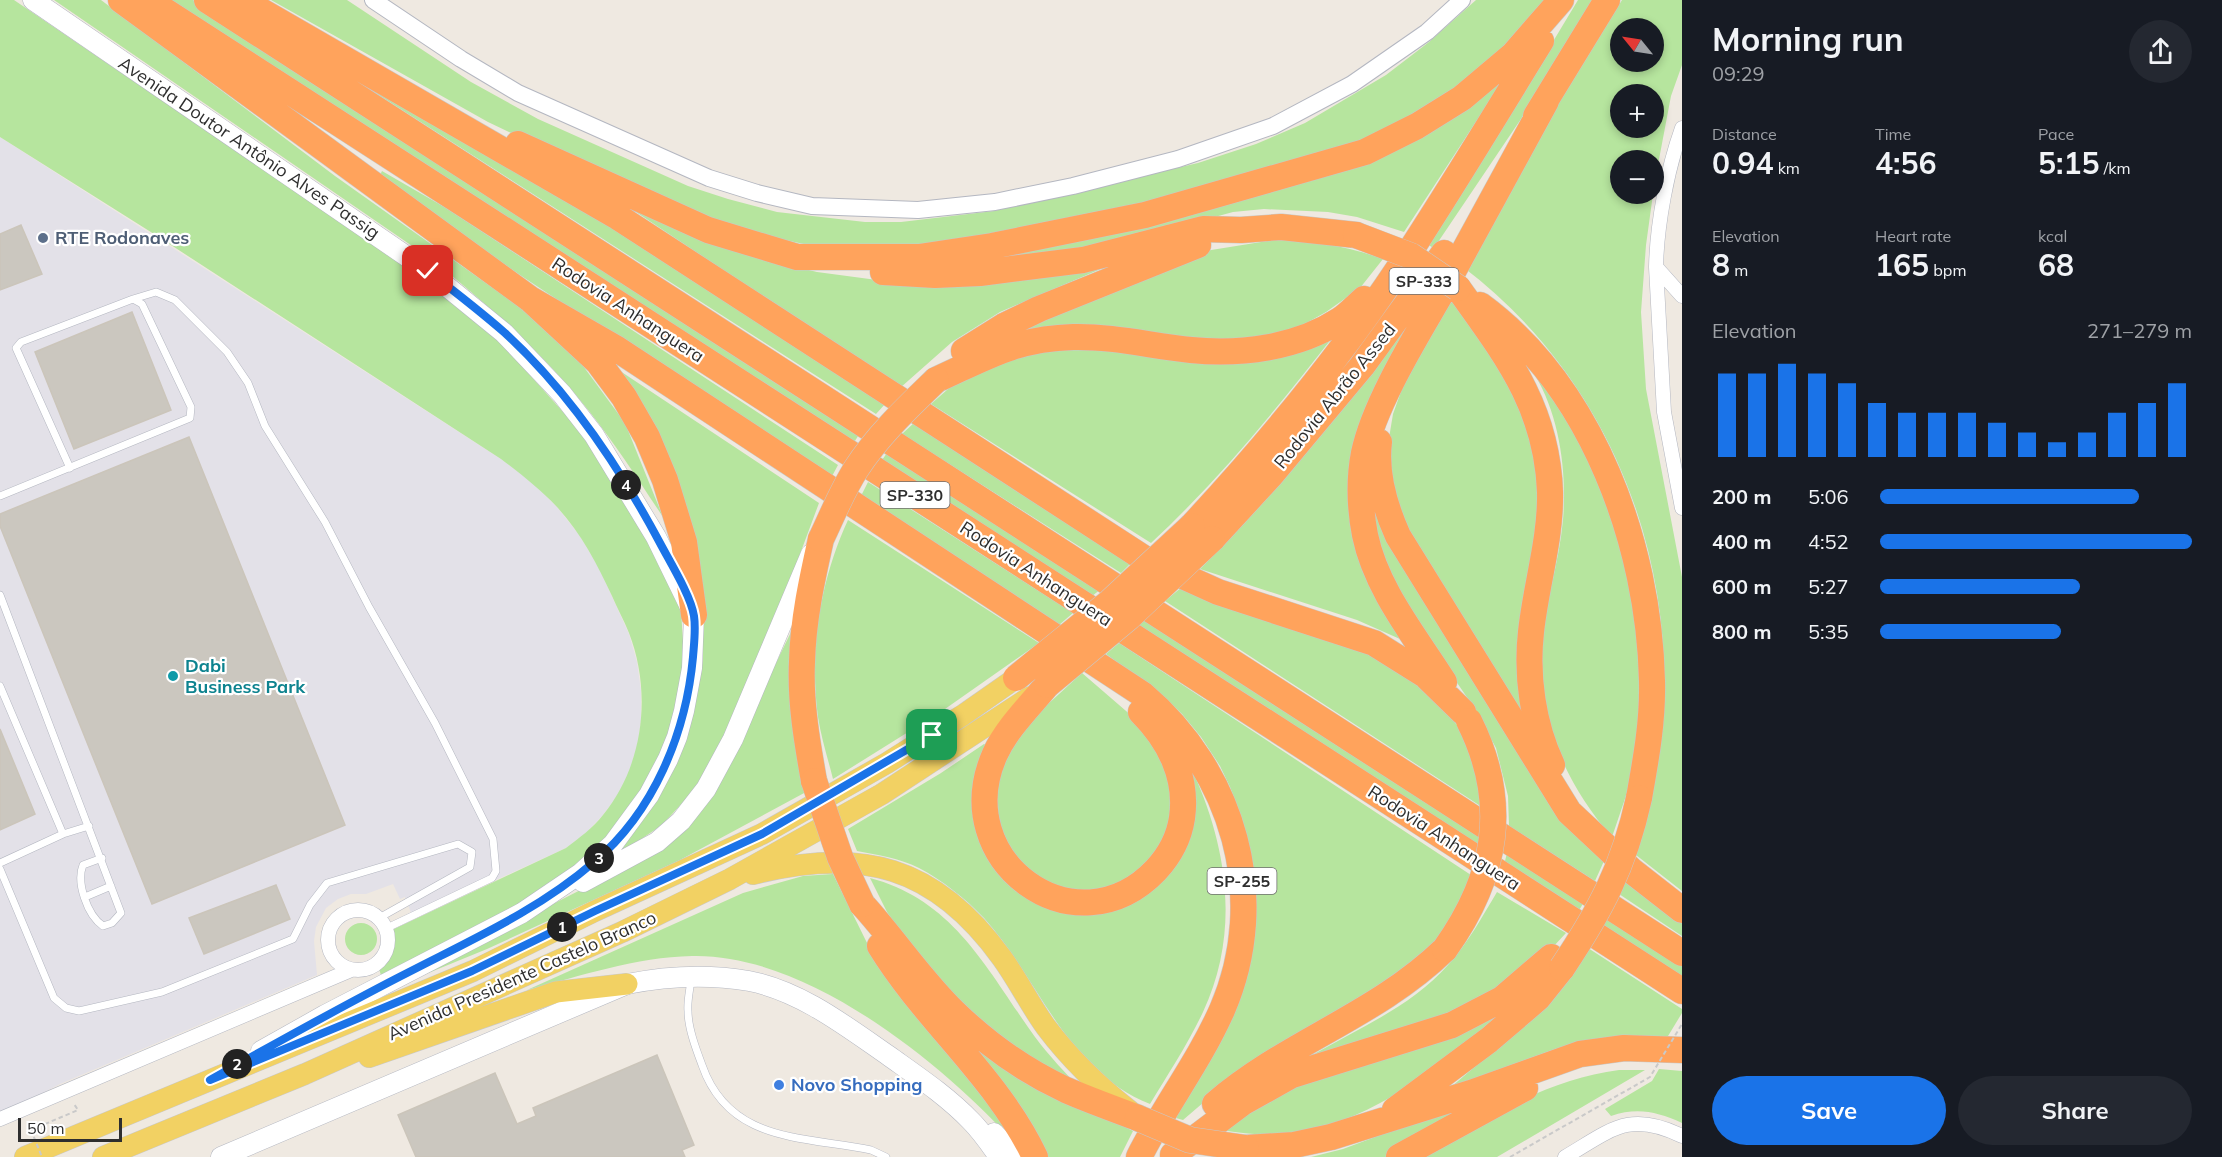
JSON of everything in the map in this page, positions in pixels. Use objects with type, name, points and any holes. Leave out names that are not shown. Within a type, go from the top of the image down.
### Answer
[{"type":"highway","points":[[121,0],[530,298],[598,362],[624,397],[647,437],[665,480],[684,542],[694,615]]},
{"type":"highway","name":"Rodovia Anhanguera","points":[[148,0],[1682,992]]},
{"type":"highway","name":"Rodovia Anhanguera","points":[[207,0],[1682,953]]},
{"type":"highway","points":[[242,0],[618,217],[1145,559],[1218,592],[1374,643],[1425,675],[1466,716]]},
{"type":"highway","points":[[797,257],[919,257],[992,246],[1145,215],[1365,152],[1417,126],[1462,98],[1513,55],[1561,0]]},
{"type":"highway","name":"Rodovia Abrão Assed","points":[[1073,648],[1144,714],[1176,764],[1182,783],[1181,826],[1166,858],[1147,880],[1105,901],[1054,898],[1032,887],[1013,873],[1004,862],[996,850],[987,827],[985,791],[995,756],[1010,731],[1047,685],[1129,617],[1202,533],[1249,465],[1302,400],[1398,270],[1566,0]]},
{"type":"highway","name":"Rodovia Abrão Assed","points":[[1016,678],[1110,602],[1202,533],[1271,475],[1362,366],[1457,235],[1546,101],[1607,0]]},
{"type":"highway","points":[[1173,1156],[1190,1130],[1210,1108],[1245,1080],[1395,992],[1420,973],[1445,949],[1476,899],[1486,871],[1494,827],[1488,768],[1481,744],[1375,568],[1365,534],[1361,493],[1364,453],[1376,417],[1389,391],[1546,101]]},
{"type":"highway","points":[[420,104],[548,156],[708,231],[847,269],[891,273],[980,273],[1083,260],[1203,229],[1241,230],[1281,227],[1356,235],[1411,256],[1503,321],[1528,347],[1560,387],[1586,429],[1630,537],[1645,605],[1652,682],[1648,750],[1639,798],[1630,834],[1611,886],[1593,922],[1557,963],[1538,998],[1489,1041],[1380,1121]]},
{"type":"highway","points":[[1035,1157],[1014,1117],[991,1085],[899,977],[880,946],[824,816],[814,781],[809,751],[801,664],[808,607],[821,539],[846,487],[867,453],[902,412],[969,347],[1039,309],[1178,252],[1241,230]]},
{"type":"highway","points":[[936,380],[1002,349],[1052,339],[1099,338],[1217,352],[1242,352],[1297,340],[1340,320],[1398,270]]},
{"type":"highway","points":[[1458,288],[1515,369],[1529,399],[1539,429],[1546,459],[1549,514],[1531,632],[1531,684],[1546,752],[1567,794],[1602,844]]},
{"type":"highway","name":"SP-330","points":[[530,298],[617,349],[1073,648]]},
{"type":"highway","points":[[1389,391],[1378,447],[1379,465],[1382,492],[1398,536],[1569,812],[1602,844],[1682,910]]},
{"type":"highway","name":"SP-255","points":[[1073,648],[1142,694],[1168,717],[1197,756],[1220,795],[1229,816],[1241,864],[1244,900],[1235,972],[1222,1009],[1139,1157]]},
{"type":"highway","points":[[862,904],[887,931],[933,989],[978,1032],[1007,1055],[1066,1090],[1190,1140],[1246,1148],[1294,1144],[1331,1137],[1471,1093],[1580,1054],[1624,1048],[1682,1050]]},
{"type":"highway","points":[[1173,1156],[1242,1103],[1292,1075],[1452,1025],[1502,999],[1557,963]]},
{"type":"highway","points":[[1399,1157],[1508,1096],[1548,1079],[1592,1066],[1620,1061],[1682,1063]]},
{"type":"main road","name":"Avenida Doutor Antônio Alves Passig","points":[[33,0],[428,271],[504,333],[562,393],[594,435],[656,537],[694,615]]},
{"type":"main road","points":[[522,913],[645,850],[669,832],[692,807],[706,789],[733,739],[806,562],[821,539]]},
{"type":"main road","name":"Avenida Presidente Castelo Branco","points":[[210,1080],[325,1015],[522,913],[596,861],[628,826],[649,795],[668,759],[684,711],[692,668],[694,615]]},
{"type":"main road","name":"Avenida Presidente Castelo Branco","points":[[25,1157],[472,971],[762,834],[887,763],[1016,678]]},
{"type":"main road","name":"Avenida Presidente Castelo Branco","points":[[103,1157],[305,1074],[622,932],[730,879],[902,781],[1047,685]]},
{"type":"main road","points":[[730,879],[798,863],[820,861],[861,863],[894,870],[915,879],[948,901],[968,919],[1001,957],[1046,1026],[1066,1052],[1082,1070],[1138,1118]]},
{"type":"main road","points":[[305,1074],[381,1054],[556,992],[627,984],[661,977],[691,976],[750,982],[794,996],[852,1031],[990,1128],[1016,1157]]},
{"type":"main road","points":[[221,1157],[627,984]]},
{"type":"main road","points":[[951,1101],[977,1128],[999,1157]]},
{"type":"street","points":[[373,0],[461,59],[518,93],[709,178],[757,193],[812,206],[918,210],[995,202],[1073,186],[1178,159],[1273,126],[1352,84],[1427,32],[1462,0]]},
{"type":"street","points":[[1682,128],[1675,149],[1665,202],[1657,245],[1656,267],[1664,412],[1682,508]]},
{"type":"street","points":[[1656,267],[1682,296]]},
{"type":"street","points":[[0,1119],[351,970],[371,968],[379,962],[388,945],[383,923],[370,912],[351,911],[341,915],[329,930],[329,951],[334,959],[351,970]]},
{"type":"street","points":[[1565,1157],[1611,1130],[1639,1122],[1666,1128],[1682,1136]]},
{"type":"lane","points":[[70,468],[16,348],[21,342],[156,292],[175,300],[227,352],[248,383],[265,426],[326,522],[369,607],[435,723],[493,839],[496,871],[492,878],[383,923]]},
{"type":"lane","points":[[0,496],[190,418],[191,407],[142,304],[133,299]]},
{"type":"lane","points":[[0,595],[102,858],[121,913],[111,923],[103,926],[96,921],[85,897],[79,874],[82,865],[102,858]]},
{"type":"lane","points":[[0,686],[63,834]]},
{"type":"lane","points":[[0,863],[63,834],[89,826]]},
{"type":"lane","points":[[0,869],[54,999],[66,1008],[79,1011],[162,992],[293,939],[310,905],[327,883],[458,844],[472,852],[470,867],[383,923]]},
{"type":"lane","points":[[85,897],[111,886]]},
{"type":"lane","points":[[691,976],[687,1013],[697,1050],[708,1082],[719,1100],[734,1115],[773,1133],[854,1146],[886,1157]]},
{"type":"path","points":[[1510,1157],[1650,1077],[1682,1024]]},
{"type":"path","points":[[42,1157],[31,1130],[78,1110],[75,1103],[64,1108]]},
{"type":"shaded area","points":[[0,137],[501,459],[531,481],[557,507],[580,536],[599,568],[629,634],[637,662],[641,691],[641,720],[637,749],[618,795],[586,833],[566,848],[413,918],[405,897],[400,899],[393,884],[366,894],[351,894],[338,899],[326,908],[316,927],[314,941],[317,975],[60,1084],[0,1115]]},
{"type":"green space","points":[[0,0],[14,0],[420,276],[503,345],[581,432],[618,484],[680,596],[684,656],[671,737],[638,803],[586,861],[528,900],[381,975],[378,966],[391,949],[394,929],[566,848],[603,815],[628,774],[640,727],[642,703],[640,679],[629,633],[600,572],[574,527],[551,500],[516,470],[154,234],[0,137]]},
{"type":"green space","points":[[54,0],[101,0],[335,176],[531,315],[578,359],[625,423],[663,517],[609,437],[572,390],[516,332],[455,278],[434,261]]},
{"type":"green space","points":[[167,0],[193,0],[860,433],[853,444]]},
{"type":"green space","points":[[271,0],[347,0],[471,82],[538,119],[688,186],[777,212],[865,222],[901,222],[994,211],[1198,163],[1256,144],[1305,123],[1386,75],[1429,42],[1476,0],[1545,0],[1500,55],[1403,125],[1314,160],[1012,235],[962,245],[813,246],[739,230],[532,143],[488,122]]},
{"type":"green space","points":[[1578,0],[1594,0],[1527,110],[1434,248],[1424,243],[1516,103]]},
{"type":"green space","points":[[1622,0],[1682,0],[1682,65],[1671,96],[1664,133],[1664,84],[1610,84],[1610,138],[1663,138],[1661,150],[1610,150],[1610,204],[1652,204],[1641,312],[1646,389],[1682,577],[1682,891],[1636,855],[1655,780],[1664,703],[1663,640],[1654,578],[1639,518],[1617,460],[1588,406],[1553,355],[1511,308],[1463,267],[1491,214],[1610,20],[1610,72],[1664,72],[1664,18],[1611,18]]},
{"type":"green space","points":[[1509,71],[1404,232],[1357,217],[1328,212],[1264,209],[1233,212],[1178,227],[1065,252],[944,264],[1281,185]]},
{"type":"green space","points":[[369,81],[537,177],[886,403],[876,414],[366,87]]},
{"type":"green space","points":[[382,171],[446,208],[838,465],[830,480],[520,275],[379,177]]},
{"type":"green space","points":[[633,210],[780,263],[817,272],[892,282],[1117,262],[1000,312],[952,342],[900,388]]},
{"type":"green space","points":[[1273,240],[1329,245],[1383,259],[1360,288],[1326,312],[1301,326],[1255,341],[1008,334],[1205,251]]},
{"type":"green space","points":[[1445,295],[1464,311],[1513,378],[1541,478],[1528,725],[1394,510],[1389,438],[1393,414],[1403,386]]},
{"type":"green space","points":[[1414,316],[1355,474],[1409,643],[1357,620],[1200,569],[1312,446]]},
{"type":"green space","points":[[1336,333],[1225,468],[1151,543],[931,404],[956,382],[1046,345],[1198,356]]},
{"type":"green space","points":[[605,361],[819,503],[777,616],[721,745],[696,788],[662,825],[613,858],[692,719],[703,659],[703,606]]},
{"type":"green space","points":[[1535,375],[1540,375],[1590,458],[1631,573],[1643,693],[1631,781],[1612,837],[1581,796],[1569,774],[1558,751],[1544,702],[1541,651],[1561,536],[1564,483],[1556,427],[1544,391]]},
{"type":"green space","points":[[915,422],[1132,562],[1121,573],[902,434]]},
{"type":"green space","points":[[889,450],[1102,588],[1091,597],[880,463]]},
{"type":"green space","points":[[1376,463],[1379,495],[1604,861],[1595,881],[1509,826],[1508,796],[1496,748],[1475,709],[1397,595],[1372,536]]},
{"type":"green space","points":[[868,482],[1073,613],[1059,625],[860,498]]},
{"type":"green space","points":[[848,520],[1039,643],[945,709],[833,779],[818,717],[816,641],[830,567]]},
{"type":"green space","points":[[1182,587],[1356,646],[1396,665],[1445,709],[1457,725],[1475,763],[1482,807],[1165,601]]},
{"type":"green space","points":[[1147,618],[1482,836],[1480,849],[1137,627]]},
{"type":"green space","points":[[791,632],[790,683],[806,792],[680,860],[487,949],[377,994],[645,857],[747,723]]},
{"type":"green space","points":[[1119,643],[1474,877],[1451,926],[1401,974],[1246,1066],[1183,1120],[1176,1118],[1220,1033],[1248,850],[1242,818],[1220,766],[1182,714],[1162,695],[1106,654]]},
{"type":"green space","points":[[1082,673],[1133,717],[1149,736],[1175,789],[1166,838],[1144,868],[1111,887],[1078,891],[1041,883],[998,836],[995,773],[1024,726]]},
{"type":"green space","points":[[984,744],[991,747],[979,784],[1027,892],[1146,888],[1190,788],[1193,772],[1215,831],[1221,861],[1225,891],[1222,952],[1215,982],[1203,1012],[1150,1104],[1121,1089],[1096,1070],[1075,1047],[1004,942],[962,897],[919,868],[888,857],[857,851],[848,829],[941,773]]},
{"type":"green space","points":[[1507,853],[1584,902],[1578,912],[1504,865]]},
{"type":"green space","points":[[833,874],[869,947],[992,1097],[1027,1157],[960,1089],[920,1055],[876,1023],[831,996],[784,974],[738,960],[692,956],[671,957],[609,968],[527,990],[743,893],[803,876]]},
{"type":"green space","points":[[870,878],[900,888],[925,903],[967,941],[1040,1044],[1081,1090],[981,1027],[907,942],[887,912]]},
{"type":"green space","points":[[1625,879],[1682,922],[1682,936],[1619,894]]},
{"type":"green space","points":[[1497,892],[1566,933],[1539,962],[1491,998],[1390,1038],[1314,1054],[1385,1015],[1434,979],[1462,948]]},
{"type":"green space","points":[[1607,916],[1682,964],[1682,979],[1600,926]]},
{"type":"green space","points":[[361,923],[373,927],[377,939],[373,951],[361,955],[349,951],[345,939],[349,927]]},
{"type":"green space","points":[[1588,948],[1682,1009],[1682,1013],[1665,1041],[1582,1043],[1555,1049],[1451,1087],[1517,1031]]},
{"type":"green space","points":[[1502,1011],[1434,1069],[1383,1102],[1356,1115],[1328,1125],[1289,1134],[1240,1133],[1221,1130],[1265,1097]]},
{"type":"green space","points":[[946,1015],[1046,1087],[1133,1131],[1120,1157],[1046,1157]]},
{"type":"green space","points":[[1659,1069],[1682,1071],[1682,1123],[1664,1116],[1639,1111],[1611,1116],[1605,1109],[1652,1081]]},
{"type":"green space","points":[[1619,1070],[1645,1070],[1497,1157],[1419,1157],[1515,1103],[1540,1092],[1591,1075]]},
{"type":"green space","points":[[1485,1096],[1488,1100],[1386,1157],[1311,1157],[1343,1149]]},
{"type":"building","points":[[21,225],[42,274],[0,290],[0,234]]},
{"type":"building","points":[[132,312],[171,410],[74,449],[35,352]]},
{"type":"building","name":"Dabi Business Park","points":[[189,437],[345,825],[152,904],[0,526],[0,514]]},
{"type":"building","points":[[0,729],[35,814],[0,830]]},
{"type":"building","points":[[276,885],[290,919],[204,954],[189,918]]},
{"type":"building","points":[[657,1055],[694,1145],[682,1150],[685,1157],[416,1157],[398,1115],[495,1073],[517,1124],[536,1116],[533,1108]]},
{"type":"place","name":"RTE Rodonaves","points":[[43,238]]},
{"type":"place","name":"Dabi Business Park","points":[[173,676]]},
{"type":"place","name":"Novo Shopping","points":[[779,1085]]},
{"type":"route","points":[[428,271],[504,333],[562,393],[594,435],[625,482],[677,576],[694,615],[694,650],[684,711],[677,737],[659,777],[628,826],[596,861],[581,873],[522,913],[325,1015],[210,1080],[472,971],[762,834],[932,735]]}]
